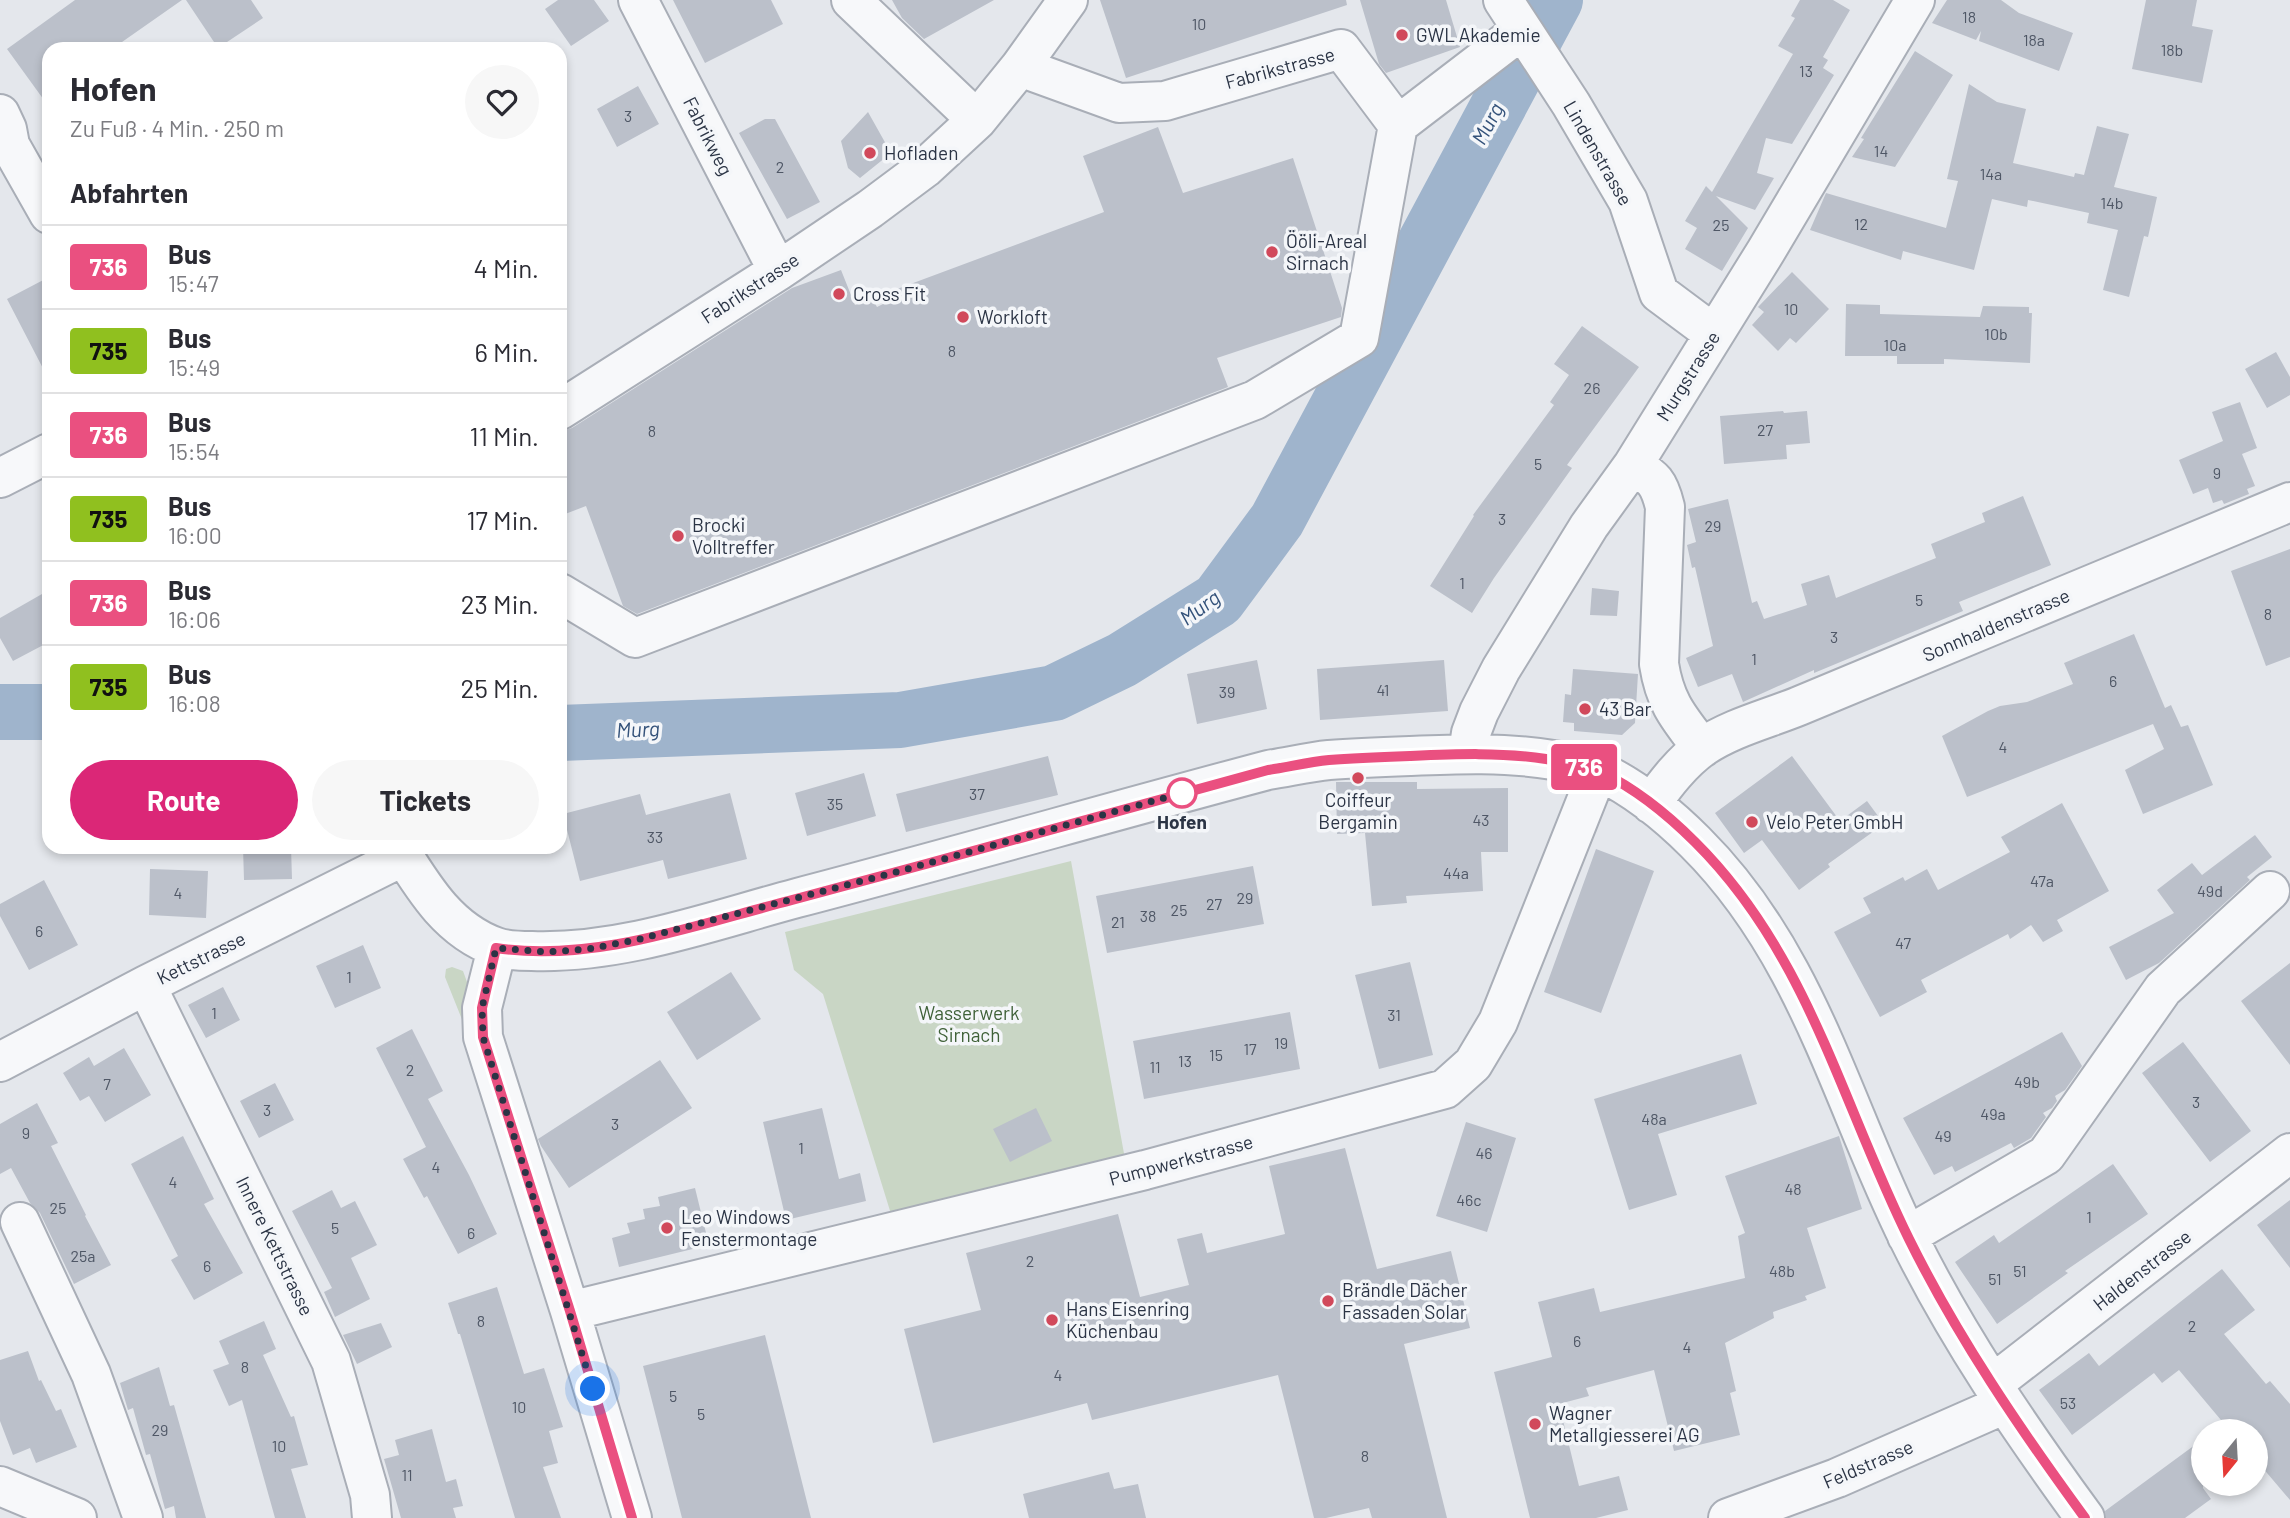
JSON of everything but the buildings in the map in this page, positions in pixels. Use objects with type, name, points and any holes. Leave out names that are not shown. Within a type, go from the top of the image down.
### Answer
[{"type":"street","name":"Fabrikweg","points":[[638,0],[778,271]]},
{"type":"street","points":[[851,0],[977,120]]},
{"type":"street","name":"Fabrikstrasse","points":[[567,406],[778,271],[925,168],[977,120],[1020,67],[1068,0]]},
{"type":"street","name":"Murgstrasse","points":[[1468,753],[1471,733],[1479,712],[1501,669],[1589,526],[1633,465],[1766,251],[1915,0]]},
{"type":"street","points":[[567,597],[635,638],[1255,400],[1359,338],[1398,125],[1513,16]]},
{"type":"street","name":"Lindenstrasse","points":[[1513,16],[1571,104],[1628,201],[1659,293],[1714,334]]},
{"type":"street","name":"Fabrikstrasse","points":[[1020,67],[1119,103],[1165,101],[1341,49],[1398,125]]},
{"type":"street","points":[[3,132],[42,202]]},
{"type":"street","points":[[0,478],[42,457]]},
{"type":"street","points":[[1633,465],[1651,476],[1661,487],[1665,507],[1659,664],[1661,682],[1670,705],[1702,748],[1683,764],[1651,804]]},
{"type":"street","name":"Sonnhaldenstrasse","points":[[1702,748],[1722,736],[2290,502]]},
{"type":"street","points":[[402,854],[434,903],[476,937],[496,948],[547,952],[588,949],[905,887],[1268,770],[1327,760],[1468,753],[1525,755],[1598,771],[1676,823],[1715,862],[1753,910],[1783,956],[1807,1001],[1907,1236],[1938,1296],[1998,1393],[2085,1518]]},
{"type":"street","name":"Pumpwerkstrasse","points":[[570,1311],[1145,1170],[1445,1089],[1473,1064],[1499,1021],[1598,771]]},
{"type":"street","name":"Kettstrasse","points":[[0,1062],[397,854]]},
{"type":"street","points":[[1907,1236],[2046,1155],[2163,989],[2270,891]]},
{"type":"street","points":[[496,948],[482,1008],[483,1037],[632,1518]]},
{"type":"street","name":"Innere Kettstrasse","points":[[146,985],[331,1361],[370,1495],[372,1518]]},
{"type":"street","name":"Haldenstrasse","points":[[1998,1393],[2008,1372],[2290,1153]]},
{"type":"street","points":[[20,1222],[91,1374],[144,1518]]},
{"type":"street","name":"Feldstrasse","points":[[1728,1518],[1837,1478],[1998,1393]]},
{"type":"street","points":[[0,1486],[77,1518]]},
{"type":"green space","name":"Wasserwerk Sirnach","points":[[1071,861],[1125,1159],[891,1214],[823,994],[794,970],[785,932]]},
{"type":"green space","points":[[452,967],[463,971],[467,982],[465,1027],[445,977],[446,969]]},
{"type":"waterway","name":"Murg","points":[[567,733],[900,720],[1054,693],[1122,660],[1218,600],[1277,520],[1555,0]]},
{"type":"waterway","name":"Murg","points":[[0,712],[42,712]]},
{"type":"bus line","name":"736","points":[[632,1518],[483,1037],[482,1008],[496,948],[547,952],[588,949],[636,940],[1268,770],[1327,760],[1468,753],[1525,755],[1598,771],[1628,787],[1676,823],[1715,862],[1753,910],[1783,956],[1807,1001],[1907,1236],[1938,1296],[2005,1404],[2085,1518]]},
{"type":"place","name":"GWL Akademie","points":[[1402,35]]},
{"type":"place","name":"Hofladen","points":[[870,153]]},
{"type":"place","name":"Ööli-Areal Sirnach","points":[[1272,252]]},
{"type":"place","name":"Cross Fit","points":[[839,294]]},
{"type":"place","name":"Workloft","points":[[963,317]]},
{"type":"place","name":"Brocki Volltreffer","points":[[678,536]]},
{"type":"place","name":"43 Bar","points":[[1585,709]]},
{"type":"place","name":"Coiffeur Bergamin","points":[[1358,778]]},
{"type":"place","name":"Hofen","points":[[1182,793]]},
{"type":"place","name":"Velo Peter GmbH","points":[[1752,822]]},
{"type":"place","name":"Leo Windows Fenstermontage","points":[[667,1228]]},
{"type":"place","name":"Brändle Dächer Fassaden Solar","points":[[1328,1301]]},
{"type":"place","name":"Hans Eisenring Küchenbau","points":[[1052,1320]]},
{"type":"place","name":"Wagner Metallgiesserei AG","points":[[1535,1424]]},
{"type":"route","points":[[593,1389],[483,1037],[482,1008],[496,948],[547,952],[588,949],[636,940],[1182,793]]}]
